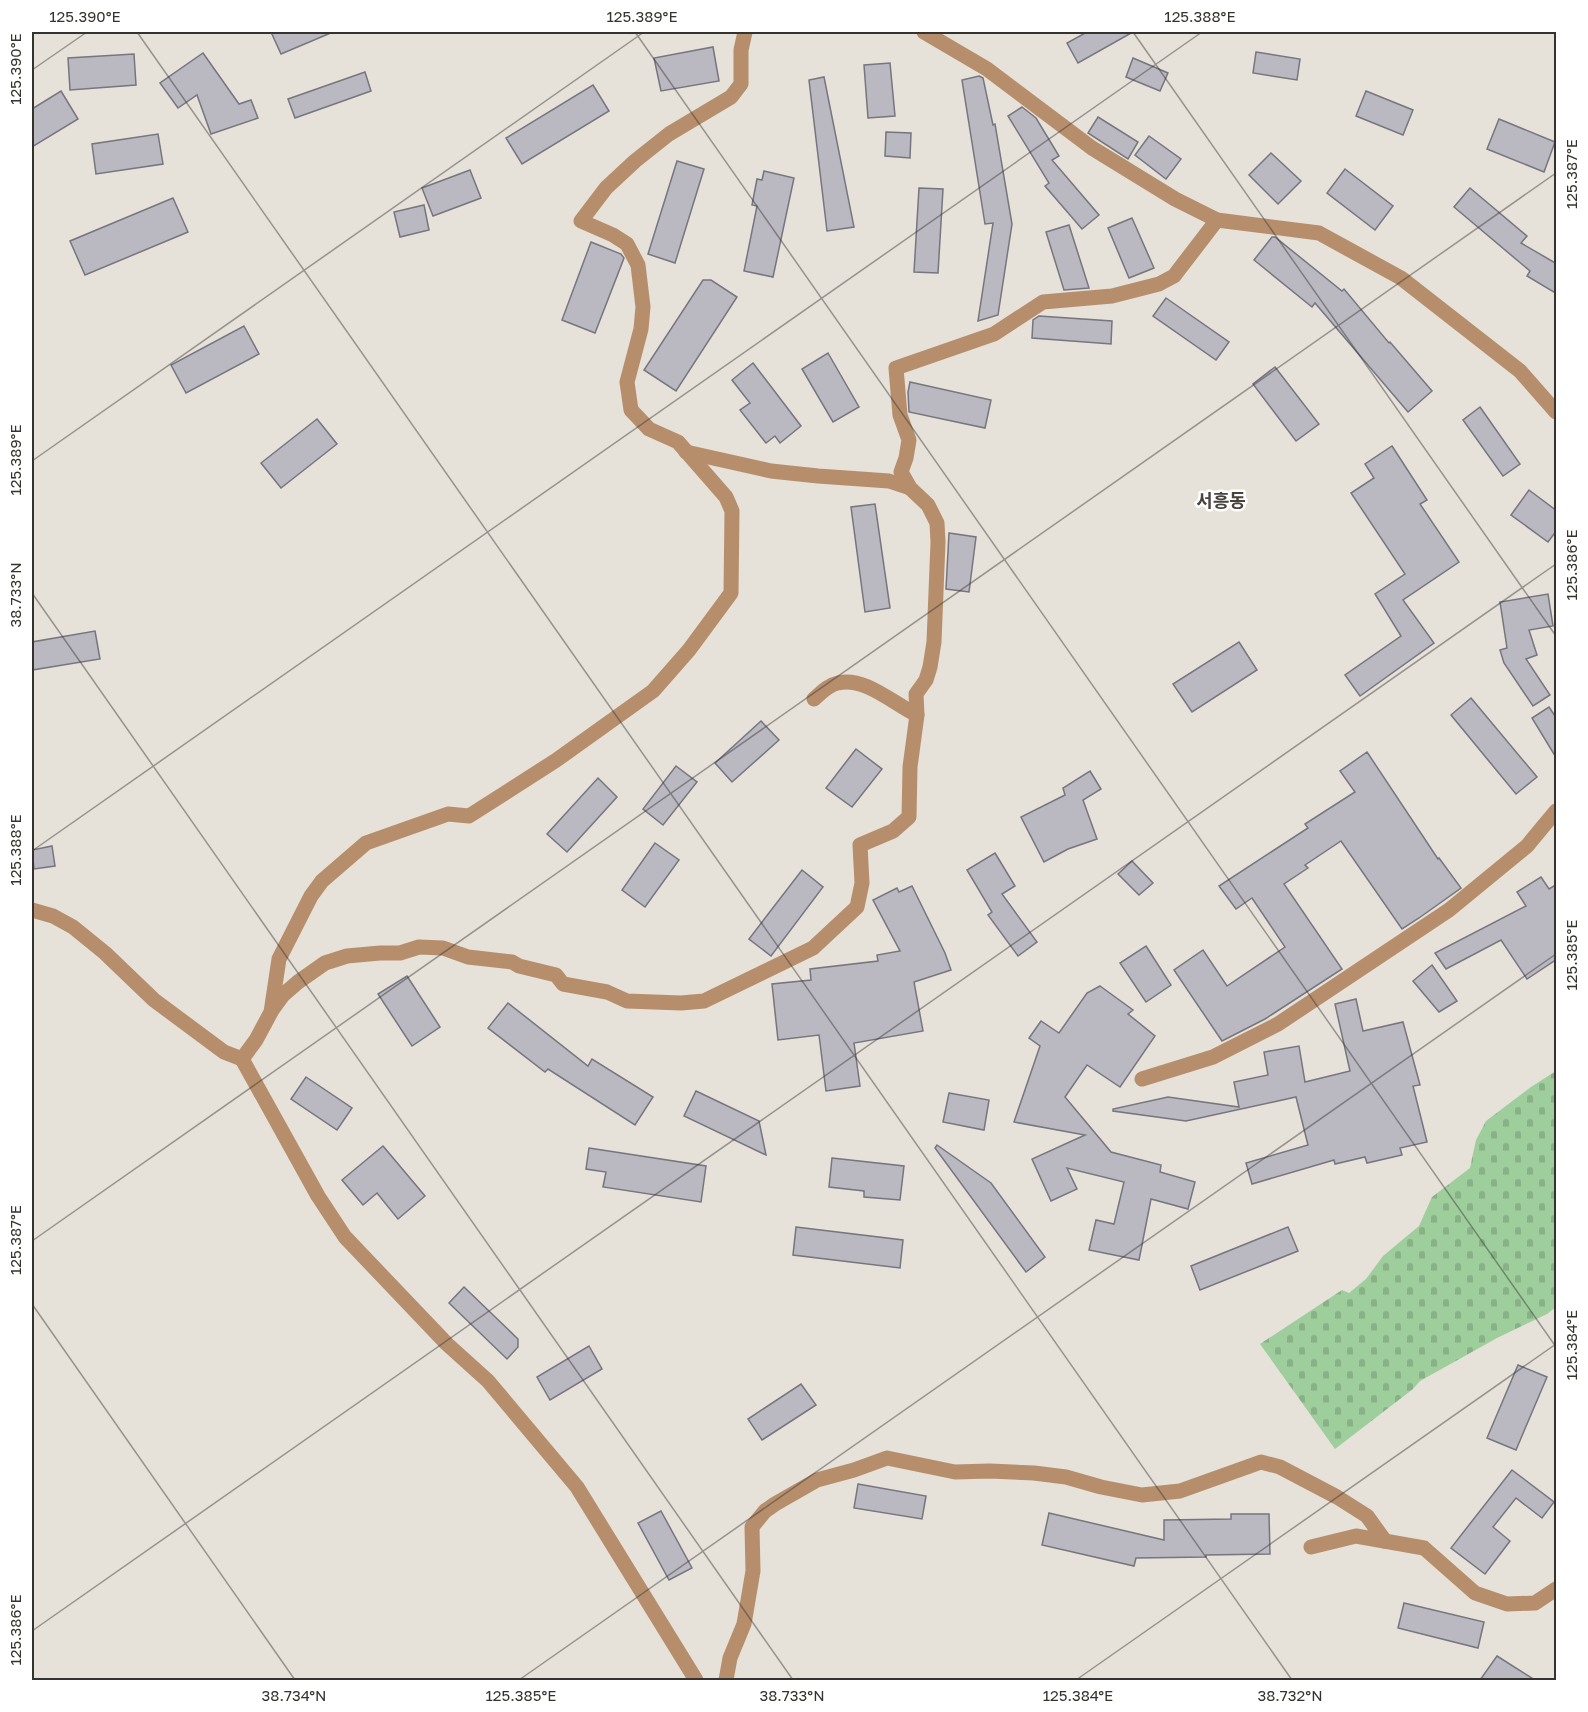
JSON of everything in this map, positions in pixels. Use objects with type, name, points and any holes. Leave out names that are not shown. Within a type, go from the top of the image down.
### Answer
[{"type":"street","points":[[271,1012],[279,959],[311,896],[322,881],[366,843],[448,814],[469,816],[555,761],[653,691],[689,650],[730,593],[732,511],[726,497],[678,442],[649,429],[632,410],[627,382],[643,307],[638,265],[627,244],[581,221],[606,188],[635,161],[669,134],[731,96],[741,84],[741,50],[745,32]]},
{"type":"street","points":[[924,32],[987,69],[1092,148],[1175,199],[1217,220],[1319,233],[1401,278],[1520,372],[1557,412]]},
{"type":"street","points":[[242,1059],[283,995],[311,971],[325,963],[347,956],[400,953],[418,947],[443,948],[468,957],[512,962],[519,966],[556,975],[563,984],[607,992],[627,1001],[681,1003],[704,1001],[813,948],[857,908],[862,883],[860,845],[893,831],[909,817],[910,767],[916,694],[926,680],[934,642],[938,542],[937,523],[928,505],[910,488],[902,472],[909,440],[900,415],[896,368],[994,334],[1043,302],[1112,296],[1159,284],[1174,276],[1217,220]]},
{"type":"street","points":[[686,452],[771,471],[889,481],[910,488]]},
{"type":"street","points":[[814,699],[838,683],[852,682],[870,687],[916,715]]},
{"type":"street","points":[[1142,1079],[1213,1057],[1278,1024],[1449,910],[1527,846],[1557,811]]},
{"type":"street","points":[[32,910],[53,916],[72,927],[105,953],[154,1000],[224,1052],[242,1059],[318,1196],[345,1237],[447,1344],[488,1381],[577,1487],[696,1680]]},
{"type":"street","points":[[726,1680],[730,1658],[744,1624],[753,1571],[752,1527],[765,1511],[817,1480],[887,1458],[955,1472],[1001,1471],[1066,1477],[1143,1495],[1179,1491],[1262,1462],[1280,1467],[1357,1509],[1367,1516],[1385,1541]]},
{"type":"street","points":[[1311,1546],[1356,1536],[1424,1548],[1475,1593],[1507,1604],[1535,1603],[1557,1589]]},
{"type":"green space","points":[[1556,1071],[1556,1307],[1547,1314],[1497,1338],[1420,1381],[1413,1389],[1335,1449],[1260,1344],[1342,1290],[1349,1293],[1366,1279],[1383,1256],[1419,1226],[1432,1197],[1470,1168],[1476,1140],[1486,1121]]},
{"type":"building","points":[[271,32],[333,32],[281,54]]},
{"type":"building","points":[[1087,32],[1133,32],[1078,63],[1067,43]]},
{"type":"building","points":[[713,47],[719,81],[661,91],[654,58]]},
{"type":"building","points":[[1256,52],[1300,59],[1297,80],[1253,73]]},
{"type":"building","points":[[203,53],[239,104],[251,100],[258,118],[211,134],[197,95],[178,108],[160,83]]},
{"type":"building","points":[[134,54],[136,85],[70,90],[68,58]]},
{"type":"building","points":[[1133,58],[1168,73],[1160,91],[1126,77]]},
{"type":"building","points":[[890,63],[895,116],[868,118],[864,65]]},
{"type":"building","points":[[365,72],[371,91],[295,118],[288,99]]},
{"type":"building","points":[[979,76],[983,78],[993,125],[995,124],[1012,224],[998,315],[978,321],[993,223],[985,224],[962,80]]},
{"type":"building","points":[[824,77],[854,227],[827,231],[809,80]]},
{"type":"building","points":[[593,85],[609,111],[522,164],[506,138]]},
{"type":"building","points":[[61,91],[78,119],[32,147],[32,109]]},
{"type":"building","points":[[1366,91],[1413,110],[1403,135],[1356,116]]},
{"type":"building","points":[[1022,107],[1036,118],[1059,156],[1052,160],[1099,215],[1082,229],[1045,186],[1049,183],[1008,116]]},
{"type":"building","points":[[1098,117],[1138,142],[1128,159],[1088,133]]},
{"type":"building","points":[[1499,119],[1555,142],[1544,172],[1487,149]]},
{"type":"building","points":[[886,132],[911,133],[910,158],[885,156]]},
{"type":"building","points":[[158,134],[163,164],[96,174],[92,144]]},
{"type":"building","points":[[1149,136],[1181,159],[1166,179],[1135,155]]},
{"type":"building","points":[[1271,153],[1301,181],[1278,204],[1249,175]]},
{"type":"building","points":[[677,161],[704,169],[675,263],[648,254]]},
{"type":"building","points":[[1345,169],[1393,206],[1375,230],[1327,193]]},
{"type":"building","points":[[470,170],[481,198],[433,216],[422,188]]},
{"type":"building","points":[[764,171],[794,178],[773,277],[744,271],[757,206],[752,205],[757,179],[762,180]]},
{"type":"building","points":[[919,188],[943,189],[938,273],[914,272]]},
{"type":"building","points":[[1470,188],[1527,236],[1521,243],[1557,264],[1557,294],[1527,276],[1530,271],[1454,207]]},
{"type":"building","points":[[173,198],[188,232],[85,275],[70,241]]},
{"type":"building","points":[[424,205],[429,230],[400,237],[394,212]]},
{"type":"building","points":[[1132,218],[1154,268],[1129,278],[1108,228]]},
{"type":"building","points":[[1069,225],[1089,288],[1064,290],[1046,232]]},
{"type":"building","points":[[1272,237],[1275,237],[1342,291],[1344,289],[1432,391],[1408,412],[1315,303],[1312,307],[1254,260]]},
{"type":"building","points":[[591,242],[621,254],[624,258],[595,333],[562,320]]},
{"type":"building","points":[[703,280],[711,280],[737,297],[676,391],[644,370]]},
{"type":"building","points":[[1166,298],[1229,342],[1216,360],[1153,316]]},
{"type":"building","points":[[1039,316],[1112,321],[1111,344],[1032,338],[1033,320]]},
{"type":"building","points":[[244,326],[259,354],[186,393],[171,365]]},
{"type":"building","points":[[828,353],[859,407],[833,422],[802,369]]},
{"type":"building","points":[[753,363],[801,426],[780,443],[775,436],[766,443],[740,410],[750,403],[732,380]]},
{"type":"building","points":[[1275,367],[1319,424],[1296,441],[1253,384]]},
{"type":"building","points":[[910,382],[991,400],[985,428],[909,412]]},
{"type":"building","points":[[1480,407],[1520,464],[1503,476],[1463,420]]},
{"type":"building","points":[[317,419],[337,444],[281,488],[261,463]]},
{"type":"building","points":[[1392,446],[1427,500],[1420,504],[1459,562],[1403,600],[1434,643],[1360,696],[1345,675],[1401,636],[1375,594],[1405,574],[1351,493],[1374,478],[1365,464]]},
{"type":"building","points":[[1529,490],[1557,511],[1557,530],[1548,542],[1511,515]]},
{"type":"building","points":[[875,504],[890,608],[865,612],[851,507]]},
{"type":"building","points":[[949,533],[976,537],[969,592],[946,589]]},
{"type":"building","points":[[1548,594],[1553,626],[1529,630],[1537,655],[1526,659],[1550,695],[1533,706],[1504,663],[1500,650],[1507,648],[1500,602]]},
{"type":"building","points":[[95,631],[100,659],[32,670],[32,642]]},
{"type":"building","points":[[1239,642],[1257,670],[1192,712],[1173,684]]},
{"type":"building","points":[[1471,698],[1537,777],[1516,794],[1451,715]]},
{"type":"building","points":[[1549,707],[1557,719],[1557,759],[1532,718]]},
{"type":"building","points":[[761,721],[779,740],[732,782],[715,763]]},
{"type":"building","points":[[856,749],[882,769],[852,807],[826,788]]},
{"type":"building","points":[[1367,752],[1438,859],[1461,888],[1402,929],[1341,841],[1305,865],[1308,868],[1284,884],[1342,969],[1265,1019],[1222,1041],[1174,970],[1203,950],[1227,986],[1285,947],[1252,898],[1236,909],[1219,886],[1308,828],[1305,824],[1355,792],[1340,771]]},
{"type":"building","points":[[676,766],[697,782],[663,825],[643,809]]},
{"type":"building","points":[[1090,771],[1101,789],[1083,800],[1097,839],[1068,849],[1044,862],[1021,817],[1065,795],[1063,788]]},
{"type":"building","points":[[598,778],[617,797],[567,852],[547,834]]},
{"type":"building","points":[[655,843],[679,860],[645,907],[622,890]]},
{"type":"building","points":[[52,846],[55,866],[34,869],[32,850]]},
{"type":"building","points":[[995,853],[1015,886],[1002,894],[1037,942],[1018,956],[988,915],[992,912],[967,870]]},
{"type":"building","points":[[1132,861],[1153,883],[1139,895],[1118,874]]},
{"type":"building","points":[[802,870],[823,887],[771,956],[749,939]]},
{"type":"building","points":[[1541,877],[1549,889],[1557,884],[1557,959],[1527,979],[1501,940],[1446,969],[1435,953],[1526,906],[1517,892]]},
{"type":"building","points":[[912,886],[951,970],[914,982],[923,1031],[854,1043],[860,1086],[826,1091],[819,1035],[778,1040],[772,984],[811,980],[810,969],[878,961],[877,955],[900,951],[873,900],[897,888],[899,892]]},
{"type":"building","points":[[1146,946],[1171,985],[1146,1002],[1120,963]]},
{"type":"building","points":[[1432,965],[1457,1001],[1439,1012],[1413,981]]},
{"type":"building","points":[[407,976],[440,1027],[412,1046],[378,994]]},
{"type":"building","points":[[1100,986],[1133,1010],[1128,1014],[1155,1036],[1120,1087],[1087,1065],[1065,1097],[1111,1152],[1161,1165],[1160,1172],[1195,1182],[1188,1209],[1151,1199],[1139,1260],[1089,1250],[1096,1220],[1114,1224],[1124,1182],[1067,1168],[1077,1189],[1051,1201],[1032,1159],[1085,1135],[1014,1122],[1040,1046],[1029,1038],[1041,1021],[1059,1033],[1087,993]]},
{"type":"building","points":[[1356,999],[1363,1031],[1403,1022],[1420,1085],[1413,1086],[1427,1142],[1400,1148],[1402,1155],[1367,1163],[1365,1157],[1335,1164],[1334,1160],[1252,1184],[1246,1163],[1308,1145],[1296,1097],[1186,1121],[1113,1111],[1113,1109],[1168,1097],[1239,1107],[1234,1082],[1268,1075],[1264,1052],[1299,1046],[1305,1082],[1350,1071],[1335,1004]]},
{"type":"building","points":[[508,1003],[588,1066],[592,1059],[653,1097],[635,1125],[548,1069],[545,1072],[488,1028]]},
{"type":"building","points":[[306,1077],[352,1108],[337,1130],[291,1099]]},
{"type":"building","points":[[696,1091],[759,1121],[766,1155],[684,1116]]},
{"type":"building","points":[[949,1093],[989,1100],[984,1130],[943,1122]]},
{"type":"building","points":[[937,1145],[991,1183],[1045,1257],[1026,1272],[935,1148]]},
{"type":"building","points":[[383,1146],[425,1196],[398,1219],[377,1193],[363,1205],[342,1180]]},
{"type":"building","points":[[589,1148],[706,1166],[701,1202],[603,1187],[606,1172],[586,1169]]},
{"type":"building","points":[[832,1158],[904,1166],[900,1200],[864,1197],[864,1191],[829,1187]]},
{"type":"building","points":[[796,1227],[903,1240],[900,1268],[793,1255]]},
{"type":"building","points":[[1288,1227],[1298,1251],[1200,1290],[1191,1266]]},
{"type":"building","points":[[464,1287],[518,1339],[518,1347],[507,1359],[449,1303]]},
{"type":"building","points":[[589,1346],[602,1369],[550,1400],[537,1377]]},
{"type":"building","points":[[1518,1365],[1547,1377],[1516,1450],[1487,1438]]},
{"type":"building","points":[[801,1384],[816,1405],[762,1440],[748,1419]]},
{"type":"building","points":[[1512,1470],[1554,1502],[1542,1518],[1516,1498],[1493,1527],[1510,1541],[1485,1574],[1451,1548]]},
{"type":"building","points":[[858,1484],[926,1496],[922,1519],[854,1508]]},
{"type":"building","points":[[661,1511],[692,1568],[669,1580],[638,1523]]},
{"type":"building","points":[[1049,1513],[1164,1540],[1164,1520],[1231,1519],[1231,1514],[1269,1514],[1270,1554],[1136,1558],[1134,1566],[1042,1545]]},
{"type":"building","points":[[1404,1603],[1484,1622],[1478,1648],[1398,1628]]},
{"type":"building","points":[[1497,1656],[1535,1680],[1480,1680]]},
{"type":"district","name":"서흥동","points":[[1221,500]]}]
